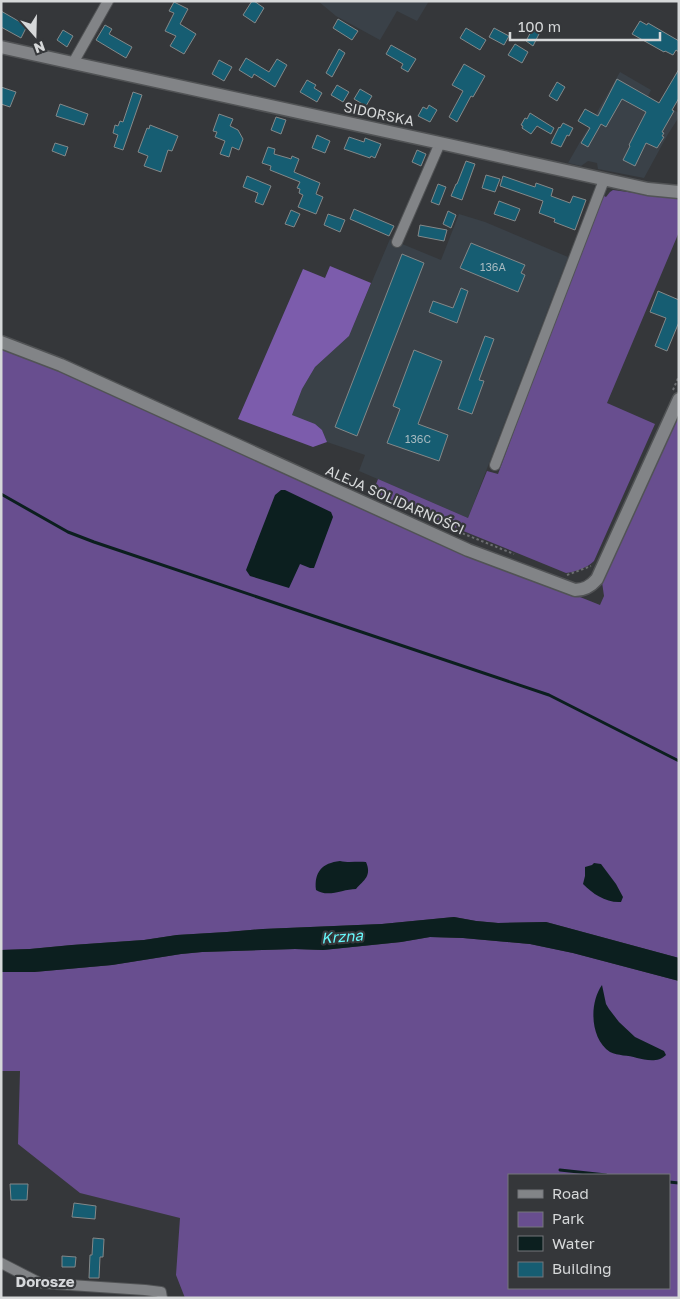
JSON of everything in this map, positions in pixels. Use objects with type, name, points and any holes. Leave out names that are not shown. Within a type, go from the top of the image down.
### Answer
[{"type":"street","points":[[73,63],[108,1]]},
{"type":"street","name":"SIDORSKA","points":[[1,46],[604,180],[648,189],[679,192]]},
{"type":"street","points":[[397,242],[440,143]]},
{"type":"street","points":[[495,465],[604,180]]},
{"type":"street","name":"ALEJA SOLIDARNOŚCI","points":[[1,342],[70,369],[468,550],[575,590],[587,587],[597,579],[675,396]]},
{"type":"street","points":[[1,1263],[40,1283],[153,1291],[160,1292],[162,1298]]},
{"type":"path","points":[[675,396],[679,376]]},
{"type":"path","points":[[445,526],[521,557]]},
{"type":"path","points":[[563,574],[570,574],[592,566]]},
{"type":"shaded area","points":[[318,1],[429,1],[417,21],[397,11],[380,40],[336,16]]},
{"type":"shaded area","points":[[620,72],[651,90],[648,96],[679,113],[679,117],[644,178],[598,169],[597,163],[588,161],[581,166],[568,163]]},
{"type":"shaded area","points":[[459,214],[485,222],[568,257],[468,518],[359,471],[365,455],[327,442],[322,430],[292,415],[302,389],[315,367],[349,336],[390,239],[441,260]]},
{"type":"shaded area","points":[[330,266],[371,283],[349,336],[315,367],[302,389],[292,415],[315,424],[322,430],[327,442],[313,447],[238,419],[303,269],[325,278]]},
{"type":"green space","points":[[613,190],[679,199],[679,232],[607,403],[655,424],[594,561],[581,569],[566,573],[373,492],[378,479],[468,518],[487,471],[498,474],[586,237],[604,196],[606,197]]},
{"type":"green space","points":[[1,346],[500,565],[600,605],[604,596],[602,582],[679,412],[679,958],[546,922],[498,923],[454,917],[382,924],[177,935],[144,940],[1,950]]},
{"type":"green space","points":[[430,937],[463,938],[530,944],[573,953],[679,981],[679,1298],[185,1298],[176,1275],[180,1218],[80,1193],[18,1144],[20,1071],[1,1071],[1,972],[34,972],[112,965],[202,952],[323,950]]},
{"type":"water","points":[[281,490],[285,490],[331,512],[333,517],[314,568],[300,564],[289,588],[250,576],[246,570],[275,495]]},
{"type":"water","points":[[340,861],[366,862],[368,874],[356,889],[331,893],[316,890],[316,878],[320,870],[328,864]]},
{"type":"water","points":[[594,863],[601,864],[616,884],[623,897],[621,902],[610,901],[600,897],[583,884],[585,867]]},
{"type":"water","name":"Krzna","points":[[454,917],[498,923],[546,922],[679,958],[679,981],[573,953],[530,944],[430,937],[323,950],[202,952],[112,965],[34,972],[1,972],[1,950],[144,940],[177,935],[382,924]]},
{"type":"water","points":[[602,985],[606,1004],[619,1022],[635,1037],[664,1051],[666,1055],[663,1058],[644,1060],[610,1052],[603,1046],[598,1039],[594,1020],[595,1001]]},
{"type":"building","points":[[252,1],[264,8],[255,23],[243,15]]},
{"type":"building","points":[[174,2],[188,9],[180,24],[196,34],[184,54],[170,46],[176,36],[165,31],[174,13],[169,11]]},
{"type":"building","points":[[1,11],[27,26],[21,38],[1,27]]},
{"type":"building","points":[[338,19],[358,31],[352,40],[333,28]]},
{"type":"building","points":[[640,21],[647,25],[648,23],[679,41],[679,52],[676,50],[673,55],[664,52],[632,34]]},
{"type":"building","points":[[105,25],[112,29],[109,34],[132,47],[126,58],[96,40]]},
{"type":"building","points":[[534,26],[541,30],[533,46],[526,41]]},
{"type":"building","points":[[466,28],[486,40],[480,50],[460,38]]},
{"type":"building","points":[[494,28],[509,36],[504,45],[489,37]]},
{"type":"building","points":[[63,30],[73,36],[67,47],[57,40]]},
{"type":"building","points":[[515,44],[528,52],[522,63],[508,55]]},
{"type":"building","points":[[391,45],[416,59],[408,72],[401,68],[403,64],[386,54]]},
{"type":"building","points":[[339,49],[345,53],[332,77],[326,73]]},
{"type":"building","points":[[246,58],[269,72],[277,59],[287,65],[275,87],[254,74],[252,78],[239,70]]},
{"type":"building","points":[[219,60],[232,67],[224,81],[212,74]]},
{"type":"building","points":[[464,64],[485,76],[473,97],[471,96],[457,122],[449,117],[463,91],[452,85]]},
{"type":"building","points":[[679,69],[679,98],[662,132],[664,137],[657,148],[646,143],[635,166],[623,160],[646,112],[622,99],[606,127],[601,124],[588,147],[581,143],[590,128],[578,121],[585,109],[598,116],[617,79],[659,103]]},
{"type":"building","points":[[307,80],[316,85],[314,88],[322,93],[317,102],[300,92]]},
{"type":"building","points":[[557,82],[565,87],[557,101],[549,96]]},
{"type":"building","points":[[337,85],[349,92],[343,102],[331,95]]},
{"type":"building","points":[[1,87],[16,92],[10,107],[1,104]]},
{"type":"building","points":[[360,89],[372,96],[366,106],[354,99]]},
{"type":"building","points":[[133,92],[142,95],[123,150],[114,147],[118,135],[113,133],[115,125],[118,126],[120,121],[123,122]]},
{"type":"building","points":[[60,104],[88,114],[84,125],[56,116]]},
{"type":"building","points":[[429,105],[437,110],[430,122],[418,116],[423,107],[427,109]]},
{"type":"building","points":[[530,113],[554,128],[551,134],[537,126],[531,134],[522,128],[523,126],[521,125]]},
{"type":"building","points":[[219,114],[233,119],[230,126],[238,130],[243,139],[239,150],[232,147],[229,157],[220,154],[225,141],[215,137],[217,132],[213,131]]},
{"type":"building","points":[[276,117],[286,120],[281,134],[271,130]]},
{"type":"building","points":[[563,123],[573,128],[561,147],[551,143]]},
{"type":"building","points":[[150,125],[178,136],[172,151],[168,150],[161,172],[144,166],[148,156],[138,152],[147,128],[149,129]]},
{"type":"building","points":[[317,135],[330,141],[325,153],[312,148]]},
{"type":"building","points":[[349,137],[364,142],[365,138],[381,144],[375,158],[344,149]]},
{"type":"building","points":[[55,143],[68,147],[65,156],[52,151]]},
{"type":"building","points":[[268,147],[275,149],[274,154],[291,159],[292,156],[299,159],[294,172],[320,183],[316,194],[323,197],[316,214],[298,207],[303,195],[299,193],[300,189],[297,188],[300,182],[270,170],[271,166],[262,163]]},
{"type":"building","points":[[417,150],[426,154],[421,166],[412,162]]},
{"type":"building","points":[[466,161],[475,164],[462,200],[451,196]]},
{"type":"building","points":[[486,175],[500,179],[495,192],[482,188]]},
{"type":"building","points":[[247,176],[271,186],[263,205],[255,202],[258,193],[243,187]]},
{"type":"building","points":[[503,176],[535,187],[536,183],[553,189],[551,196],[570,203],[573,196],[586,200],[575,230],[554,222],[555,219],[539,213],[543,201],[500,186]]},
{"type":"building","points":[[438,184],[446,187],[439,205],[431,202]]},
{"type":"building","points":[[499,201],[520,209],[515,221],[494,214]]},
{"type":"building","points":[[354,209],[394,226],[389,236],[350,219]]},
{"type":"building","points":[[291,210],[300,214],[294,227],[285,224]]},
{"type":"building","points":[[448,211],[456,215],[451,228],[443,224]]},
{"type":"building","points":[[328,214],[345,220],[340,232],[324,225]]},
{"type":"building","points":[[420,225],[447,230],[444,241],[418,236]]},
{"type":"building","points":[[471,243],[525,265],[521,273],[525,275],[518,292],[460,268]]},
{"type":"building","points":[[402,254],[424,263],[357,436],[335,427]]},
{"type":"building","points":[[461,288],[468,291],[457,323],[429,312],[433,301],[453,308]]},
{"type":"building","points":[[658,291],[679,300],[679,322],[667,351],[655,346],[666,318],[650,312]]},
{"type":"building","points":[[485,336],[494,339],[479,380],[484,381],[472,414],[458,409]]},
{"type":"building","points":[[414,350],[442,361],[418,424],[448,435],[439,461],[387,443],[400,409],[393,406]]},
{"type":"building","points":[[10,1184],[28,1184],[27,1200],[11,1200]]},
{"type":"building","points":[[74,1203],[96,1206],[95,1219],[72,1217]]},
{"type":"building","points":[[93,1238],[104,1239],[103,1257],[100,1257],[99,1278],[89,1278]]},
{"type":"building","points":[[62,1256],[76,1257],[75,1267],[62,1267]]},
{"type":"waterway","points":[[1,494],[68,532],[94,542],[549,695],[679,761]]},
{"type":"waterway","points":[[560,1170],[597,1174]]},
{"type":"waterway","points":[[670,1182],[679,1183]]},
{"type":"district","name":"Dorosze","points":[[45,1282]]}]
